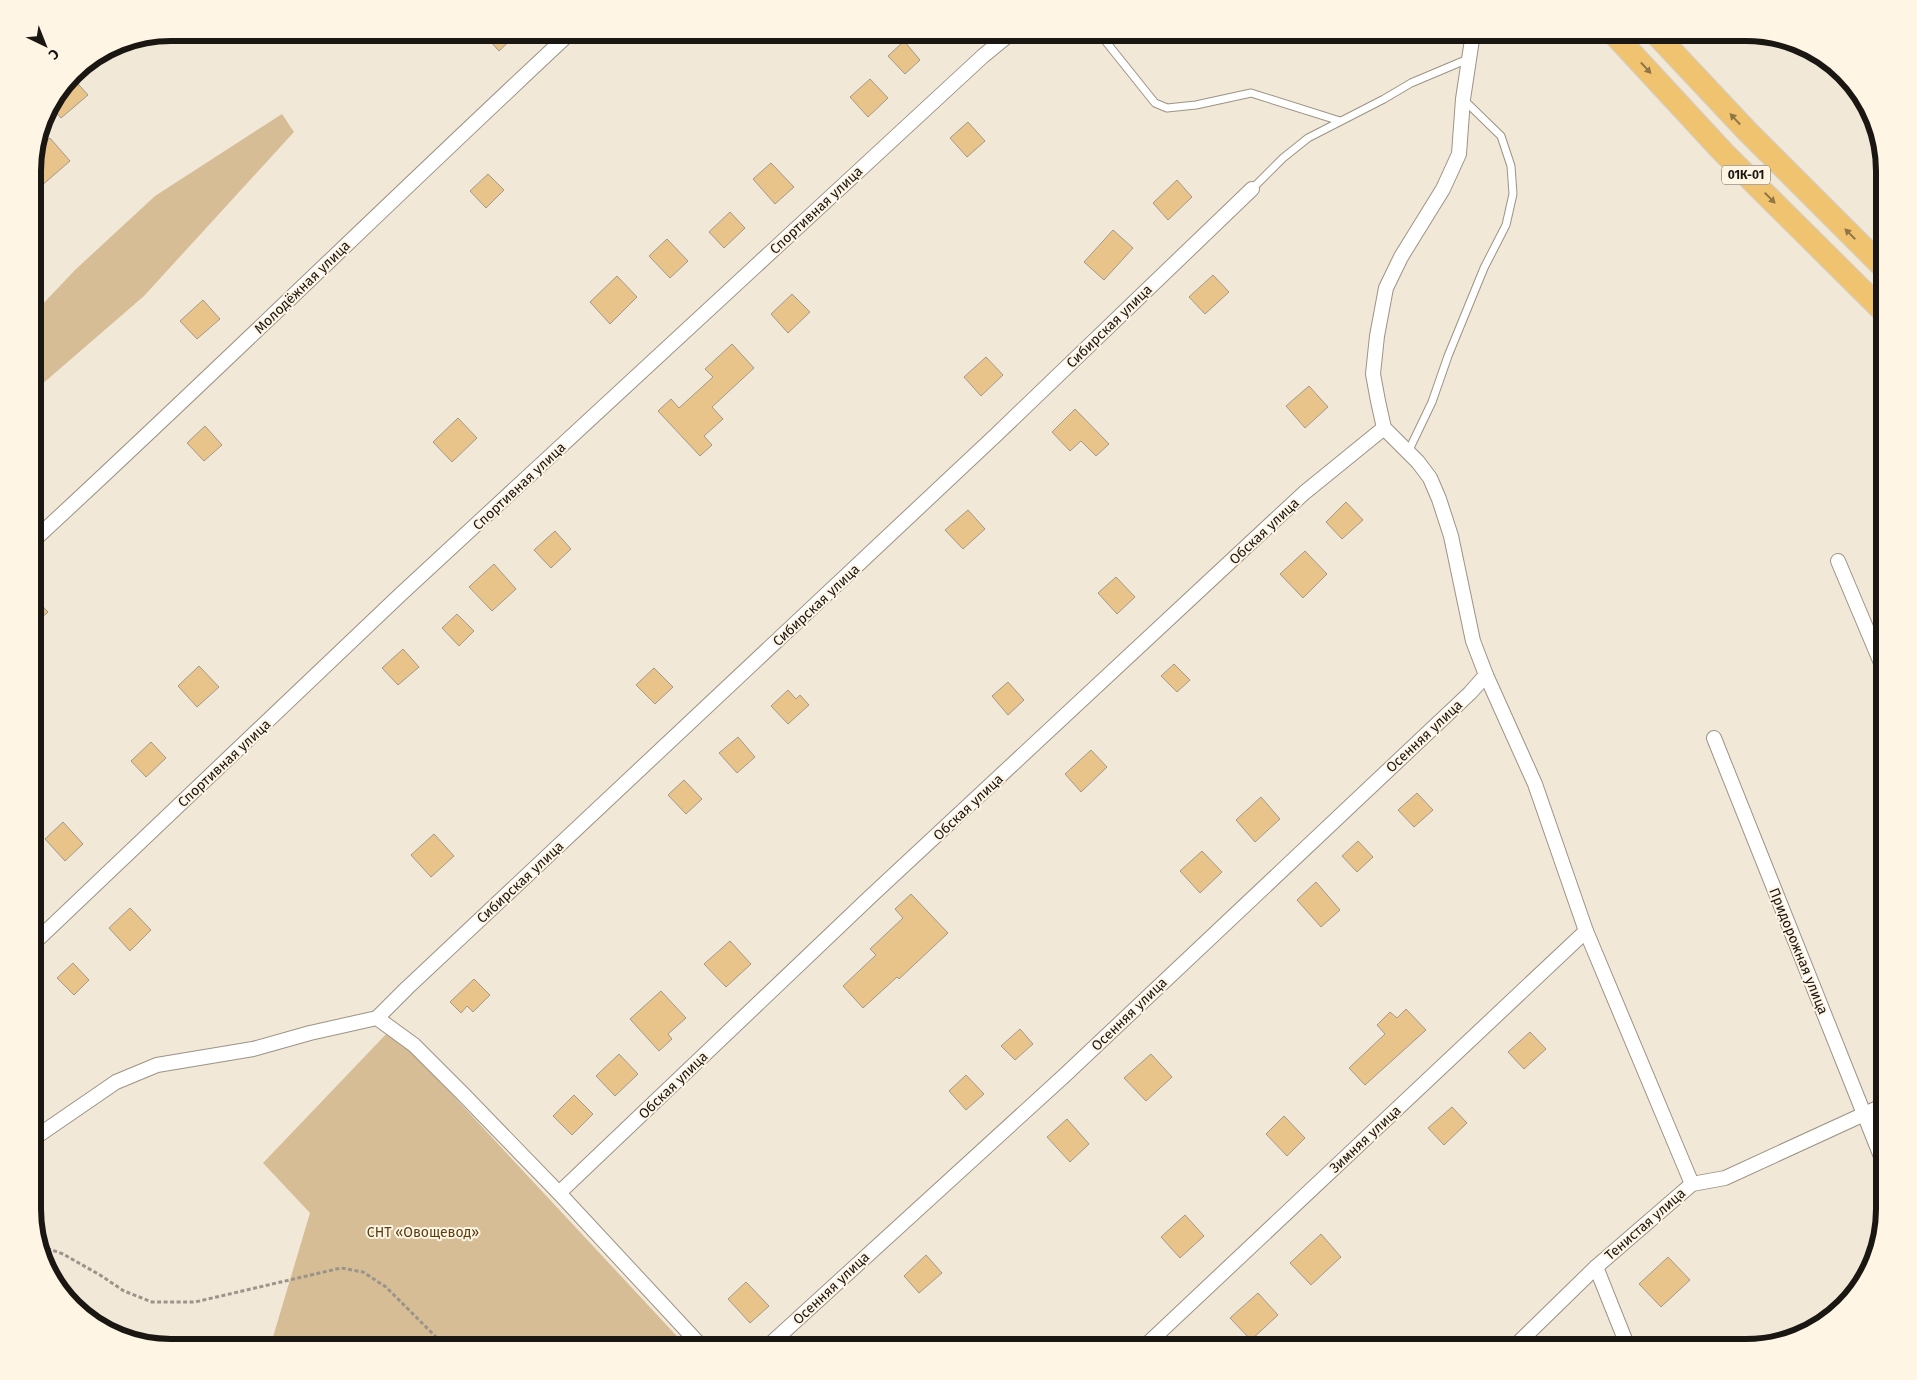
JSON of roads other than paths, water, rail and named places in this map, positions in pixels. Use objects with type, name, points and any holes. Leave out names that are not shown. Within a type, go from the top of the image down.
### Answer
[{"type":"highway","name":"01К-01","points":[[1621,41],[1723,152],[1876,304]]},
{"type":"highway","name":"01К-01","points":[[1664,41],[1747,131],[1876,260]]},
{"type":"street","name":"Молодёжная улица","points":[[42,533],[153,430],[423,170],[560,41]]},
{"type":"street","name":"Спортивная улица","points":[[42,935],[402,594],[1000,41]]},
{"type":"street","points":[[1471,41],[1463,99],[1459,154],[1443,189],[1405,250],[1386,288],[1377,336],[1373,374],[1384,428],[1430,478],[1439,499],[1451,536],[1474,641],[1486,675],[1535,784],[1586,931],[1692,1184]]},
{"type":"street","name":"Сибирская улица","points":[[377,1018],[997,434],[1252,190]]},
{"type":"street","name":"Обская улица","points":[[559,1193],[870,898],[1304,493],[1384,428]]},
{"type":"street","points":[[1838,561],[1876,651]]},
{"type":"street","name":"Осенняя улица","points":[[777,1339],[1064,1075],[1470,694],[1486,675]]},
{"type":"street","name":"Придорожная улица","points":[[1714,738],[1876,1143]]},
{"type":"street","name":"Зимняя улица","points":[[1154,1339],[1586,931]]},
{"type":"street","points":[[42,1133],[116,1082],[158,1065],[253,1049],[310,1033],[377,1018],[414,1044],[559,1193],[694,1339]]},
{"type":"street","name":"Тенистая улица","points":[[1523,1339],[1596,1267],[1692,1184],[1725,1178],[1876,1109]]},
{"type":"street","points":[[1596,1267],[1624,1339]]},
{"type":"lane","points":[[1106,41],[1156,103],[1167,108],[1251,92],[1340,121]]},
{"type":"lane","points":[[1252,190],[1283,158],[1308,138],[1411,83],[1468,59]]},
{"type":"lane","points":[[1408,452],[1432,402],[1448,356],[1484,268],[1506,224],[1513,194],[1511,166],[1501,136],[1463,99]]},
{"type":"park label","name":"СНТ «Овощевод»","points":[[423,1232]]}]
